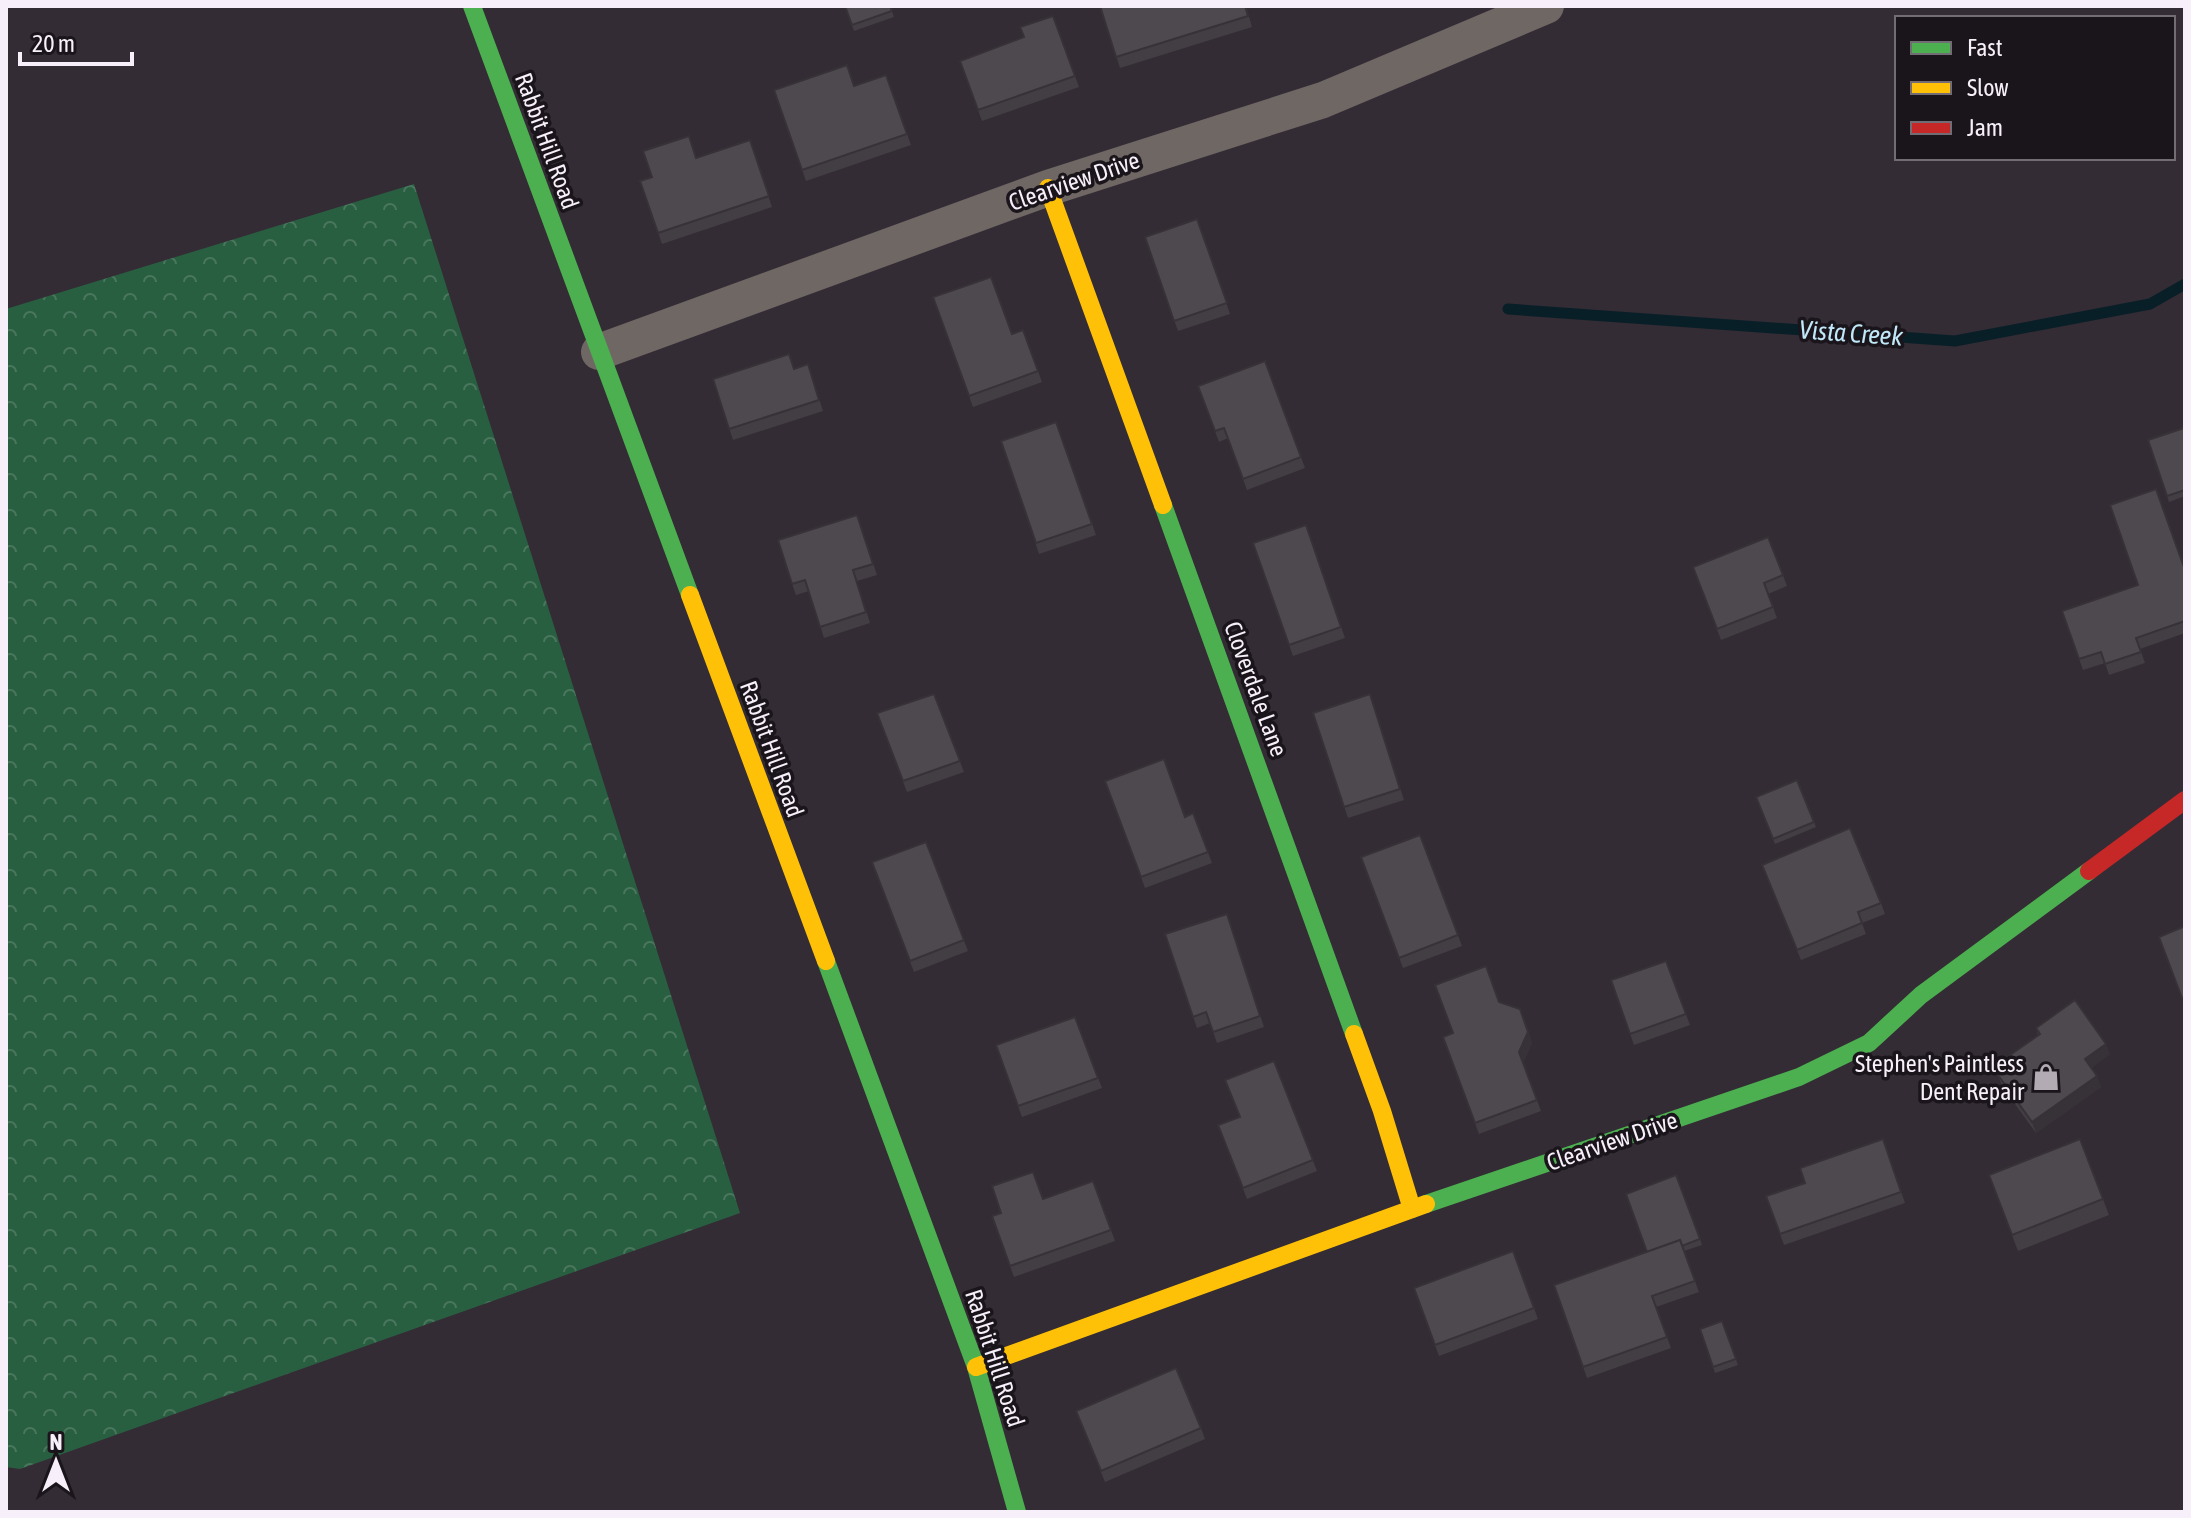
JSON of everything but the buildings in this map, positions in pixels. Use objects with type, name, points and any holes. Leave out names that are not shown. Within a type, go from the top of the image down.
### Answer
[{"type":"street","name":"Rabbit Hill Road","points":[[472,6],[976,1367],[1017,1512]]},
{"type":"street","name":"Clearview Drive","points":[[599,352],[1048,188],[1323,100],[1546,6]]},
{"type":"street","name":"Cloverdale Lane","points":[[1048,188],[1382,1111],[1412,1209]]},
{"type":"street","name":"Clearview Drive","points":[[976,1367],[1412,1209],[1799,1077],[1869,1043],[1921,995],[2185,800]]},
{"type":"green space","points":[[414,184],[740,1213],[20,1469],[6,1467],[6,309]]},
{"type":"waterway","name":"Vista Creek","points":[[1508,309],[1955,341],[2150,304],[2185,284]]},
{"type":"traffic: fast","points":[[472,6],[690,595]]},
{"type":"traffic: fast","points":[[1163,505],[1354,1034]]},
{"type":"traffic: fast","points":[[1426,1204],[1799,1077],[1869,1043],[1921,995],[2089,871]]},
{"type":"traffic: fast","points":[[826,961],[976,1367],[1017,1512]]},
{"type":"traffic: slow","points":[[1048,188],[1163,505]]},
{"type":"traffic: slow","points":[[690,595],[826,961]]},
{"type":"traffic: slow","points":[[1354,1034],[1412,1209]]},
{"type":"traffic: slow","points":[[976,1367],[1426,1204]]},
{"type":"traffic: jam","points":[[2089,871],[2185,800]]},
{"type":"place","name":"Stephen's Paintless Dent Repair","points":[[2046,1077]]}]
